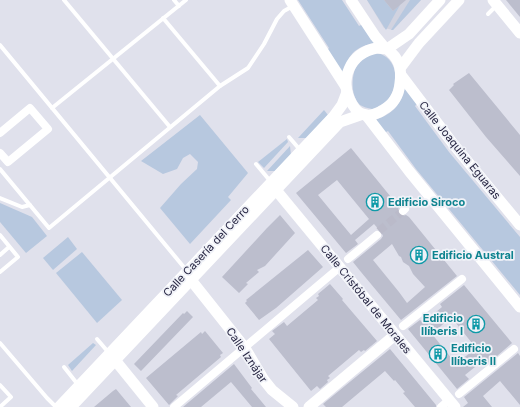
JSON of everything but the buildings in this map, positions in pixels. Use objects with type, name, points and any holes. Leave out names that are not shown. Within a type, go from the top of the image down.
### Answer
[{"type":"main road","points":[[351,0],[375,36],[393,53],[401,71]]},
{"type":"main road","points":[[347,90],[347,78],[350,68],[357,57],[368,50],[386,48],[409,34],[440,0]]},
{"type":"main road","points":[[364,115],[377,114],[391,105],[398,95],[401,71],[418,43],[459,0]]},
{"type":"main road","points":[[291,3],[347,90],[356,110],[364,115],[520,307]]},
{"type":"main road","points":[[495,3],[520,32]]},
{"type":"main road","name":"Calle Joaquina Eguaras","points":[[401,71],[454,145],[520,225]]},
{"type":"main road","name":"Calle Casería del Cerro","points":[[274,186],[301,151],[334,116],[342,105],[347,90]]},
{"type":"main road","name":"Calle Casería del Cerro","points":[[72,407],[112,357],[274,186],[340,122],[364,115]]},
{"type":"main road","name":"Calle Cristóbal de Morales","points":[[274,186],[395,335],[448,405]]},
{"type":"main road","name":"Calle Iznájar","points":[[189,276],[245,348],[256,369],[268,385],[293,407]]},
{"type":"main road","points":[[309,407],[395,335]]},
{"type":"main road","points":[[112,357],[153,407]]},
{"type":"main road","name":"Calle Casería del Cerro","points":[[57,407],[112,357]]},
{"type":"street","points":[[0,133],[30,108],[48,129],[8,162],[0,153]]},
{"type":"street","points":[[348,259],[379,233]]},
{"type":"street","points":[[174,407],[340,267]]},
{"type":"street","points":[[403,326],[462,279]]},
{"type":"street","points":[[459,394],[514,349]]},
{"type":"lane","points":[[64,0],[170,127]]},
{"type":"lane","points":[[174,0],[179,6]]},
{"type":"lane","points":[[52,108],[186,0]]},
{"type":"lane","points":[[0,168],[49,228],[220,86],[248,68],[264,44],[277,19],[291,3]]},
{"type":"lane","points":[[488,14],[495,3]]},
{"type":"lane","points":[[163,18],[220,86]]},
{"type":"lane","points":[[0,45],[189,276]]},
{"type":"lane","points":[[289,137],[301,151]]},
{"type":"lane","points":[[256,164],[274,186]]},
{"type":"lane","points":[[0,198],[22,207],[30,205]]},
{"type":"lane","points":[[0,236],[18,257],[0,272]]},
{"type":"lane","points":[[0,255],[9,247]]},
{"type":"lane","points":[[97,339],[112,357]]},
{"type":"lane","points":[[0,343],[47,398],[57,407]]},
{"type":"lane","points":[[64,368],[79,386]]},
{"type":"lane","points":[[0,385],[11,397],[0,407]]},
{"type":"shaded area","points":[[298,0],[342,0],[359,26],[363,24],[375,43],[361,47],[352,54],[342,76],[326,51],[329,48]]},
{"type":"shaded area","points":[[367,0],[421,0],[393,30],[384,28]]},
{"type":"shaded area","points":[[367,0],[384,0],[393,11],[400,5],[386,30]]},
{"type":"shaded area","points":[[410,0],[421,0],[393,30],[391,30]]},
{"type":"shaded area","points":[[377,53],[384,55],[389,59],[393,65],[396,78],[390,97],[382,104],[372,109],[361,106],[357,101],[354,96],[353,78],[358,63],[370,55]]},
{"type":"shaded area","points":[[405,86],[418,103],[415,106],[449,152],[520,237],[520,295],[416,169],[388,131],[384,133],[375,120],[387,115],[395,108],[401,98]]},
{"type":"shaded area","points":[[324,110],[328,115],[307,138],[298,138]]},
{"type":"shaded area","points":[[200,115],[248,173],[228,197],[231,200],[190,244],[160,208],[181,184],[197,169],[198,162],[190,154],[183,158],[177,169],[163,174],[141,161]]},
{"type":"shaded area","points":[[287,139],[288,142],[264,168],[258,162]]},
{"type":"shaded area","points":[[290,146],[291,155],[275,171],[267,171]]},
{"type":"shaded area","points":[[0,203],[32,217],[47,236],[26,253],[0,222]]},
{"type":"shaded area","points":[[68,237],[77,249],[53,270],[43,258]]},
{"type":"shaded area","points":[[82,252],[122,300],[97,323],[56,273]]},
{"type":"shaded area","points":[[93,343],[96,345],[72,371],[68,365]]},
{"type":"tunnel","points":[[379,231],[403,211]]},
{"type":"place","name":"Edificio Siroco","points":[[375,202]]},
{"type":"place","name":"Edificio Austral","points":[[419,255]]},
{"type":"place","name":"Edificio Ilíberis I","points":[[476,324]]},
{"type":"place","name":"Edificio Ilíberis II","points":[[438,354]]}]
